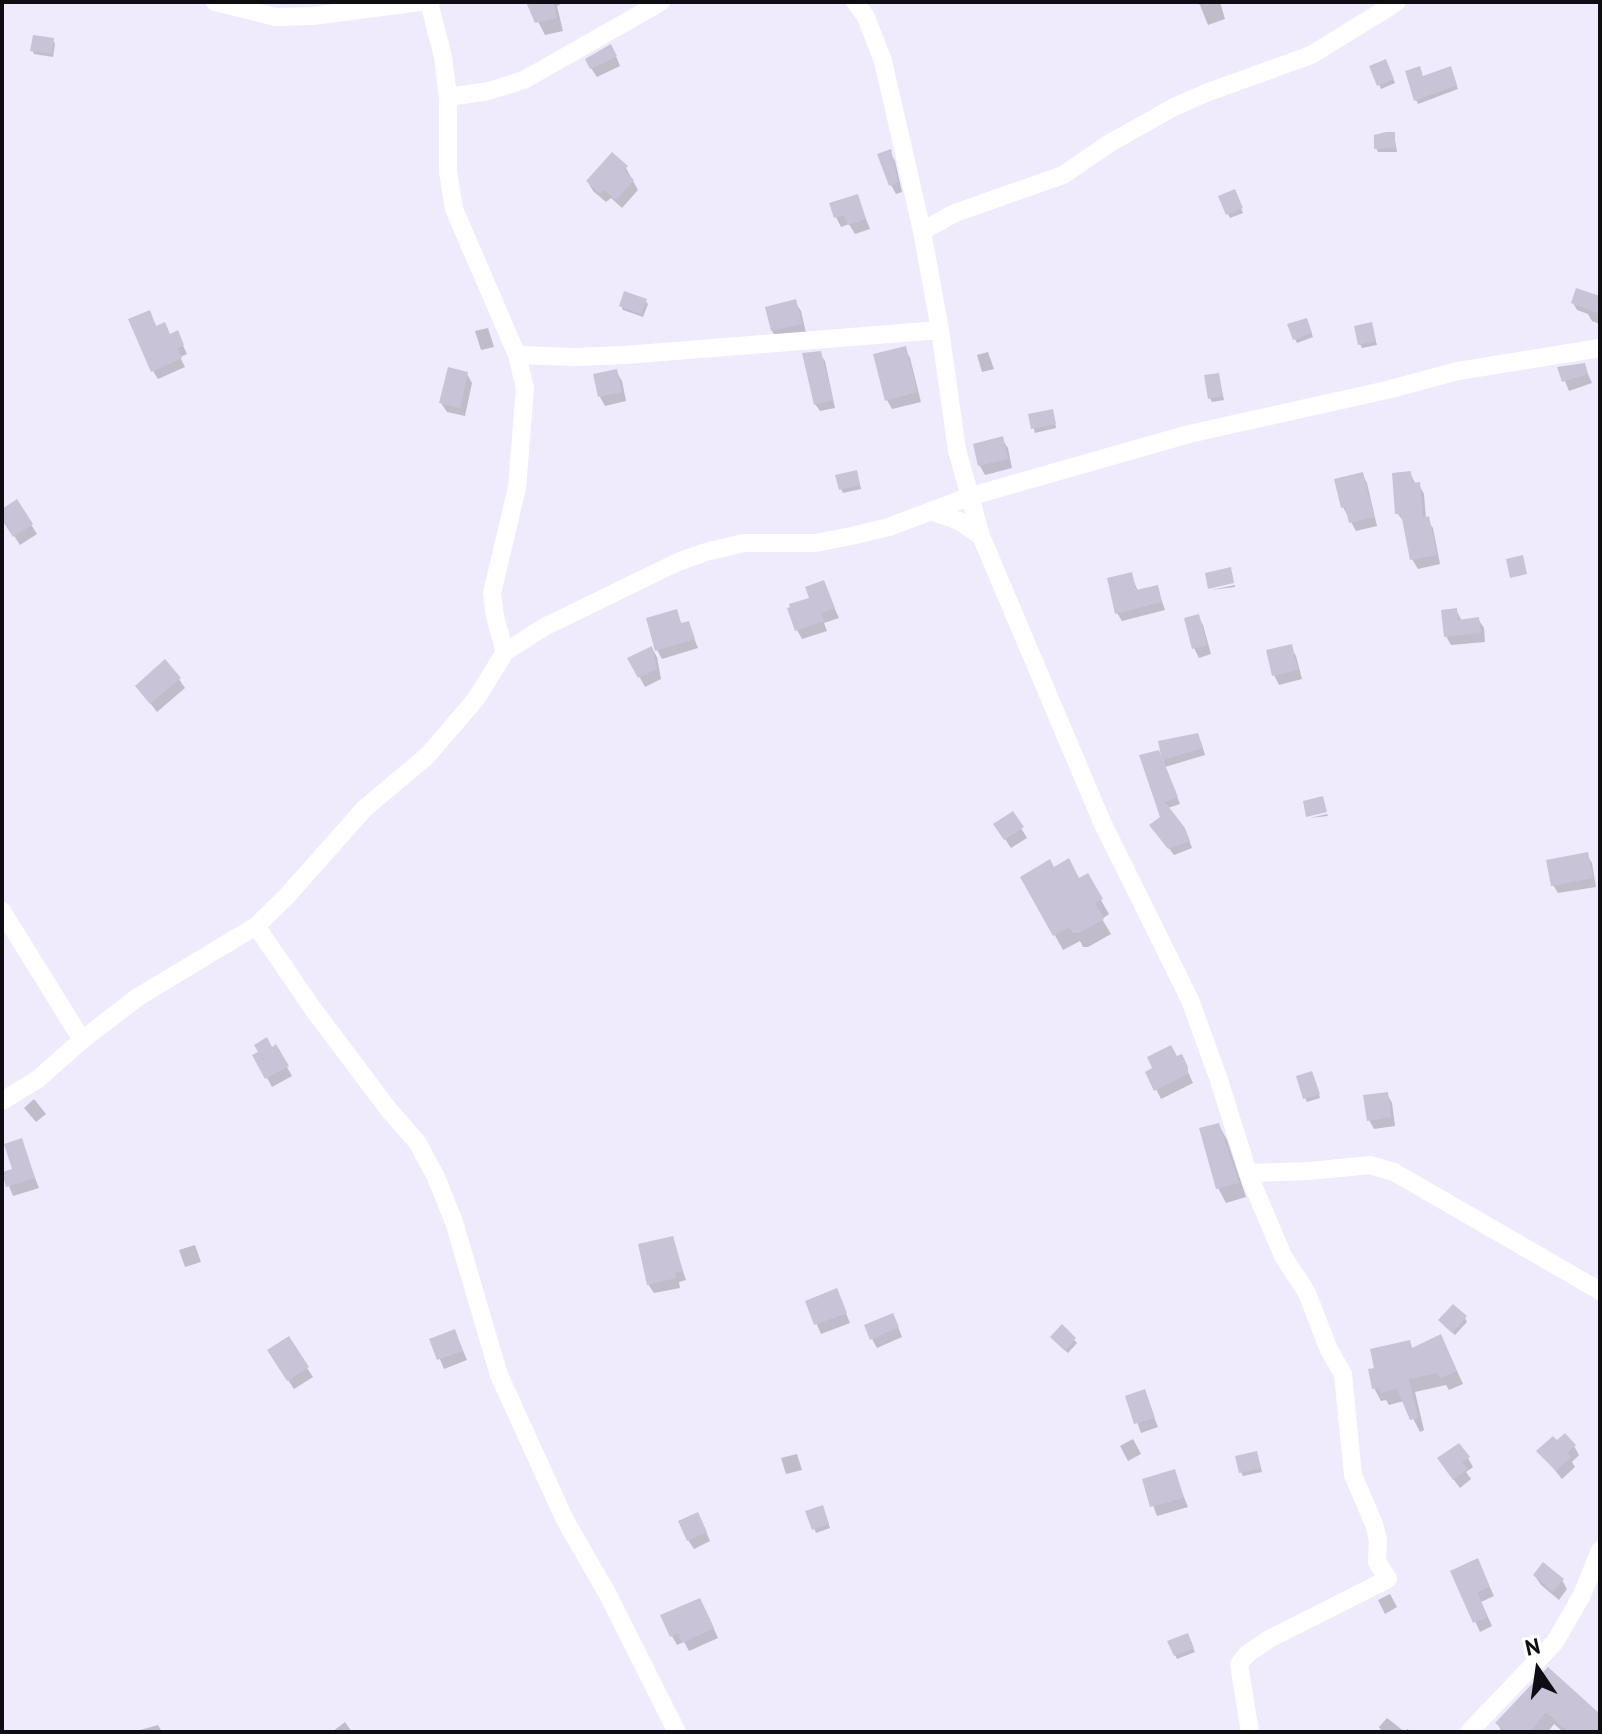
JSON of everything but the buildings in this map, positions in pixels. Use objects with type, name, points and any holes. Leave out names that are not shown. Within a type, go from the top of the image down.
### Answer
[{"type":"street","points":[[215,2],[276,17],[313,16],[357,6],[420,2]]},
{"type":"street","points":[[429,2],[443,57],[448,97],[448,172],[454,209],[517,355],[525,388],[517,488],[492,593],[505,652]]},
{"type":"street","points":[[448,97],[489,91],[524,80],[661,2]]},
{"type":"street","points":[[855,2],[866,17],[883,61],[922,231],[957,450],[981,536],[1102,822],[1190,1000],[1248,1173],[1283,1256],[1307,1293],[1329,1350],[1343,1374],[1353,1475],[1374,1524],[1378,1540],[1377,1562],[1388,1579],[1269,1639],[1247,1654],[1239,1664],[1250,1732]]},
{"type":"street","points":[[922,231],[955,213],[1063,175],[1110,143],[1174,107],[1311,55],[1397,2]]},
{"type":"street","points":[[517,355],[625,355],[940,330]]},
{"type":"street","points":[[2,1101],[38,1079],[138,997],[256,926],[365,808],[427,756],[476,699],[505,652],[544,627],[678,562],[744,543],[816,543],[889,527],[968,497],[1189,434],[1458,371],[1600,348]]},
{"type":"street","points":[[934,512],[959,521],[981,536]]},
{"type":"street","points":[[2,911],[82,1040]]},
{"type":"street","points":[[256,926],[313,1009],[417,1142],[436,1177],[454,1222],[499,1375],[565,1520],[607,1593],[677,1732]]},
{"type":"street","points":[[1248,1173],[1370,1165],[1394,1172],[1598,1287]]},
{"type":"street","points":[[1469,1732],[1555,1642],[1582,1595],[1600,1550]]}]
